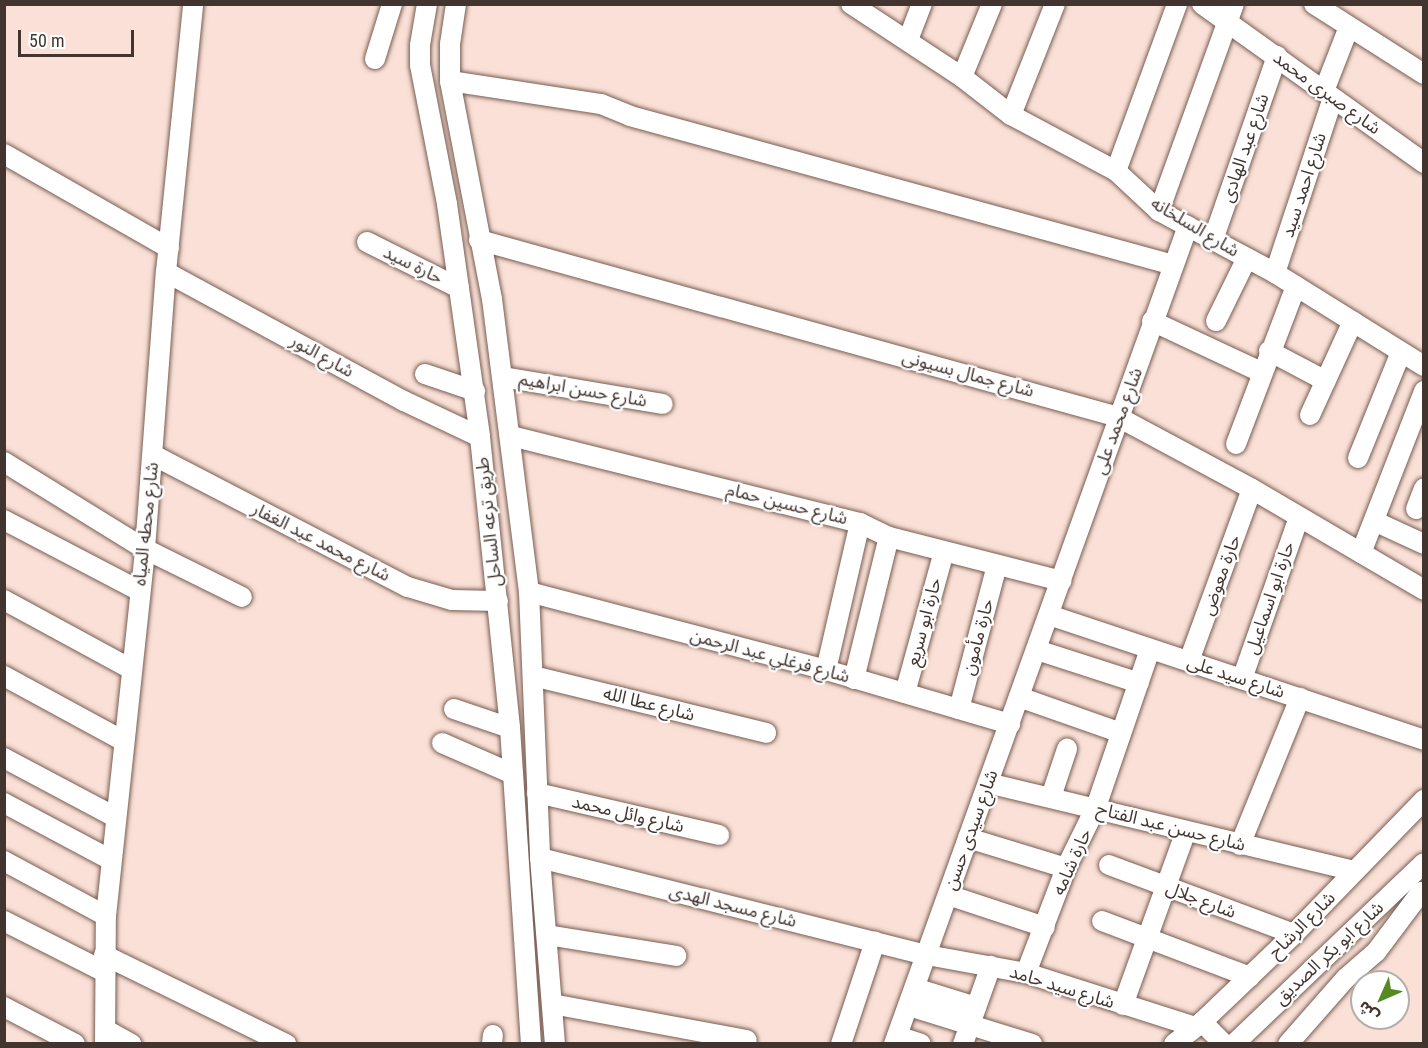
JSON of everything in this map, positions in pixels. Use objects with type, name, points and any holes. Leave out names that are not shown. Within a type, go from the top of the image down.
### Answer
[{"type":"street","name":"شارع محطه المياه","points":[[105,1037],[106,916],[122,740],[145,549],[166,272],[193,4]]},
{"type":"street","points":[[375,59],[392,4]]},
{"type":"street","name":"طريق ترعه الساحل","points":[[427,4],[420,65],[475,391],[510,728],[531,1044]]},
{"type":"street","name":"طريق ترعه الساحل","points":[[456,4],[450,44],[450,81],[503,377],[529,592],[540,858],[555,1044]]},
{"type":"street","name":"شارع السلخانه","points":[[851,4],[963,77],[1011,115],[1116,171],[1159,211],[1275,273],[1424,366]]},
{"type":"street","points":[[908,40],[922,4]]},
{"type":"street","points":[[963,77],[992,4]]},
{"type":"street","points":[[1011,115],[1055,4]]},
{"type":"street","points":[[1116,171],[1177,4]]},
{"type":"street","name":"شارع صبرى محمد","points":[[1202,4],[1232,14],[1277,56],[1424,164]]},
{"type":"street","points":[[1314,4],[1424,74]]},
{"type":"street","points":[[1159,211],[1232,14]]},
{"type":"street","name":"شارع احمد سيد","points":[[1275,273],[1349,27]]},
{"type":"street","name":"شارع عبد الهادى","points":[[1214,240],[1277,56]]},
{"type":"street","points":[[450,81],[601,104],[630,116],[1173,265]]},
{"type":"street","points":[[4,154],[169,248]]},
{"type":"street","name":"شارع محمد على","points":[[1049,615],[1152,321],[1188,226]]},
{"type":"street","name":"شارع جمال بسيونى","points":[[478,240],[1118,417],[1252,489],[1424,590]]},
{"type":"street","name":"حارة سيد","points":[[367,242],[459,288]]},
{"type":"street","points":[[1216,321],[1247,258]]},
{"type":"street","name":"شارع النور","points":[[166,272],[404,401],[480,437]]},
{"type":"street","points":[[1236,444],[1261,372],[1296,286]]},
{"type":"street","points":[[1152,321],[1261,372]]},
{"type":"street","points":[[1310,415],[1353,321]]},
{"type":"street","points":[[1269,351],[1326,381]]},
{"type":"street","points":[[1358,458],[1401,352]]},
{"type":"street","points":[[424,374],[475,391]]},
{"type":"street","name":"شارع حسن ابراهيم","points":[[503,377],[663,404]]},
{"type":"street","points":[[1361,554],[1374,520],[1416,432],[1424,391]]},
{"type":"street","name":"شارع حسين حمام","points":[[510,436],[860,523],[890,537],[1061,581]]},
{"type":"street","name":"شارع محمد عبد الغفار","points":[[153,455],[408,587],[452,600],[498,601]]},
{"type":"street","points":[[4,462],[145,549],[242,597]]},
{"type":"street","points":[[1416,509],[1424,488]]},
{"type":"street","name":"حارة معوض","points":[[1189,661],[1252,489]]},
{"type":"street","name":"حارة ابو اسماعيل","points":[[1242,679],[1299,517]]},
{"type":"street","points":[[4,520],[140,591]]},
{"type":"street","points":[[1374,520],[1424,544]]},
{"type":"street","points":[[826,670],[860,523]]},
{"type":"street","points":[[854,679],[890,537]]},
{"type":"street","name":"حارة ابو سريع","points":[[905,693],[944,551]]},
{"type":"street","name":"حارة مأمون","points":[[959,710],[997,565]]},
{"type":"street","name":"شارع فرغلي عبد الرحمن","points":[[529,592],[826,670],[1010,724]]},
{"type":"street","points":[[4,600],[131,669]]},
{"type":"street","name":"شارع سيد على","points":[[1049,615],[1424,740]]},
{"type":"street","name":"شارع سيدى حسن","points":[[895,1040],[1049,615]]},
{"type":"street","name":"حارة شامه","points":[[1026,973],[1066,868],[1096,807],[1150,648]]},
{"type":"street","points":[[1036,650],[1138,683]]},
{"type":"street","points":[[4,676],[122,740]]},
{"type":"street","name":"شارع عطا الله","points":[[532,676],[766,733]]},
{"type":"street","points":[[1020,697],[1121,733]]},
{"type":"street","points":[[1240,845],[1300,698]]},
{"type":"street","points":[[454,709],[510,728]]},
{"type":"street","points":[[442,742],[513,774]]},
{"type":"street","points":[[1051,797],[1067,749]]},
{"type":"street","points":[[4,758],[115,817]]},
{"type":"street","name":"شارع حسن عبد الفتاح","points":[[988,783],[1096,807],[1240,845],[1354,871]]},
{"type":"street","name":"شارع وائل محمد","points":[[537,793],[719,835]]},
{"type":"street","name":"شارع الرشاح","points":[[1174,1044],[1250,977],[1424,800]]},
{"type":"street","points":[[4,803],[111,860]]},
{"type":"street","points":[[1123,1005],[1186,831]]},
{"type":"street","points":[[968,838],[1066,868]]},
{"type":"street","name":"شارع مسجد الهدى","points":[[540,858],[927,954]]},
{"type":"street","points":[[4,861],[106,916]]},
{"type":"street","name":"شارع ابو بكر الصديق","points":[[1234,1044],[1416,890],[1424,863]]},
{"type":"street","name":"شارع جلال","points":[[1109,865],[1294,934]]},
{"type":"street","points":[[1288,1044],[1346,978],[1376,952],[1416,890]]},
{"type":"street","points":[[948,895],[1045,927]]},
{"type":"street","points":[[4,921],[105,963],[286,1044]]},
{"type":"street","points":[[1102,921],[1250,977]]},
{"type":"street","points":[[547,935],[676,956]]},
{"type":"street","points":[[841,1044],[875,942]]},
{"type":"street","name":"شارع سيد حامد","points":[[927,954],[1026,973],[1123,1005],[1198,1025],[1224,1044]]},
{"type":"street","points":[[963,1044],[991,966]]},
{"type":"street","points":[[912,997],[973,1016],[1032,1044]]},
{"type":"street","points":[[552,1004],[747,1040]]},
{"type":"street","points":[[4,1007],[75,1044]]},
{"type":"street","points":[[105,1037],[131,1044]]},
{"type":"street","points":[[895,1040],[921,1044]]}]
